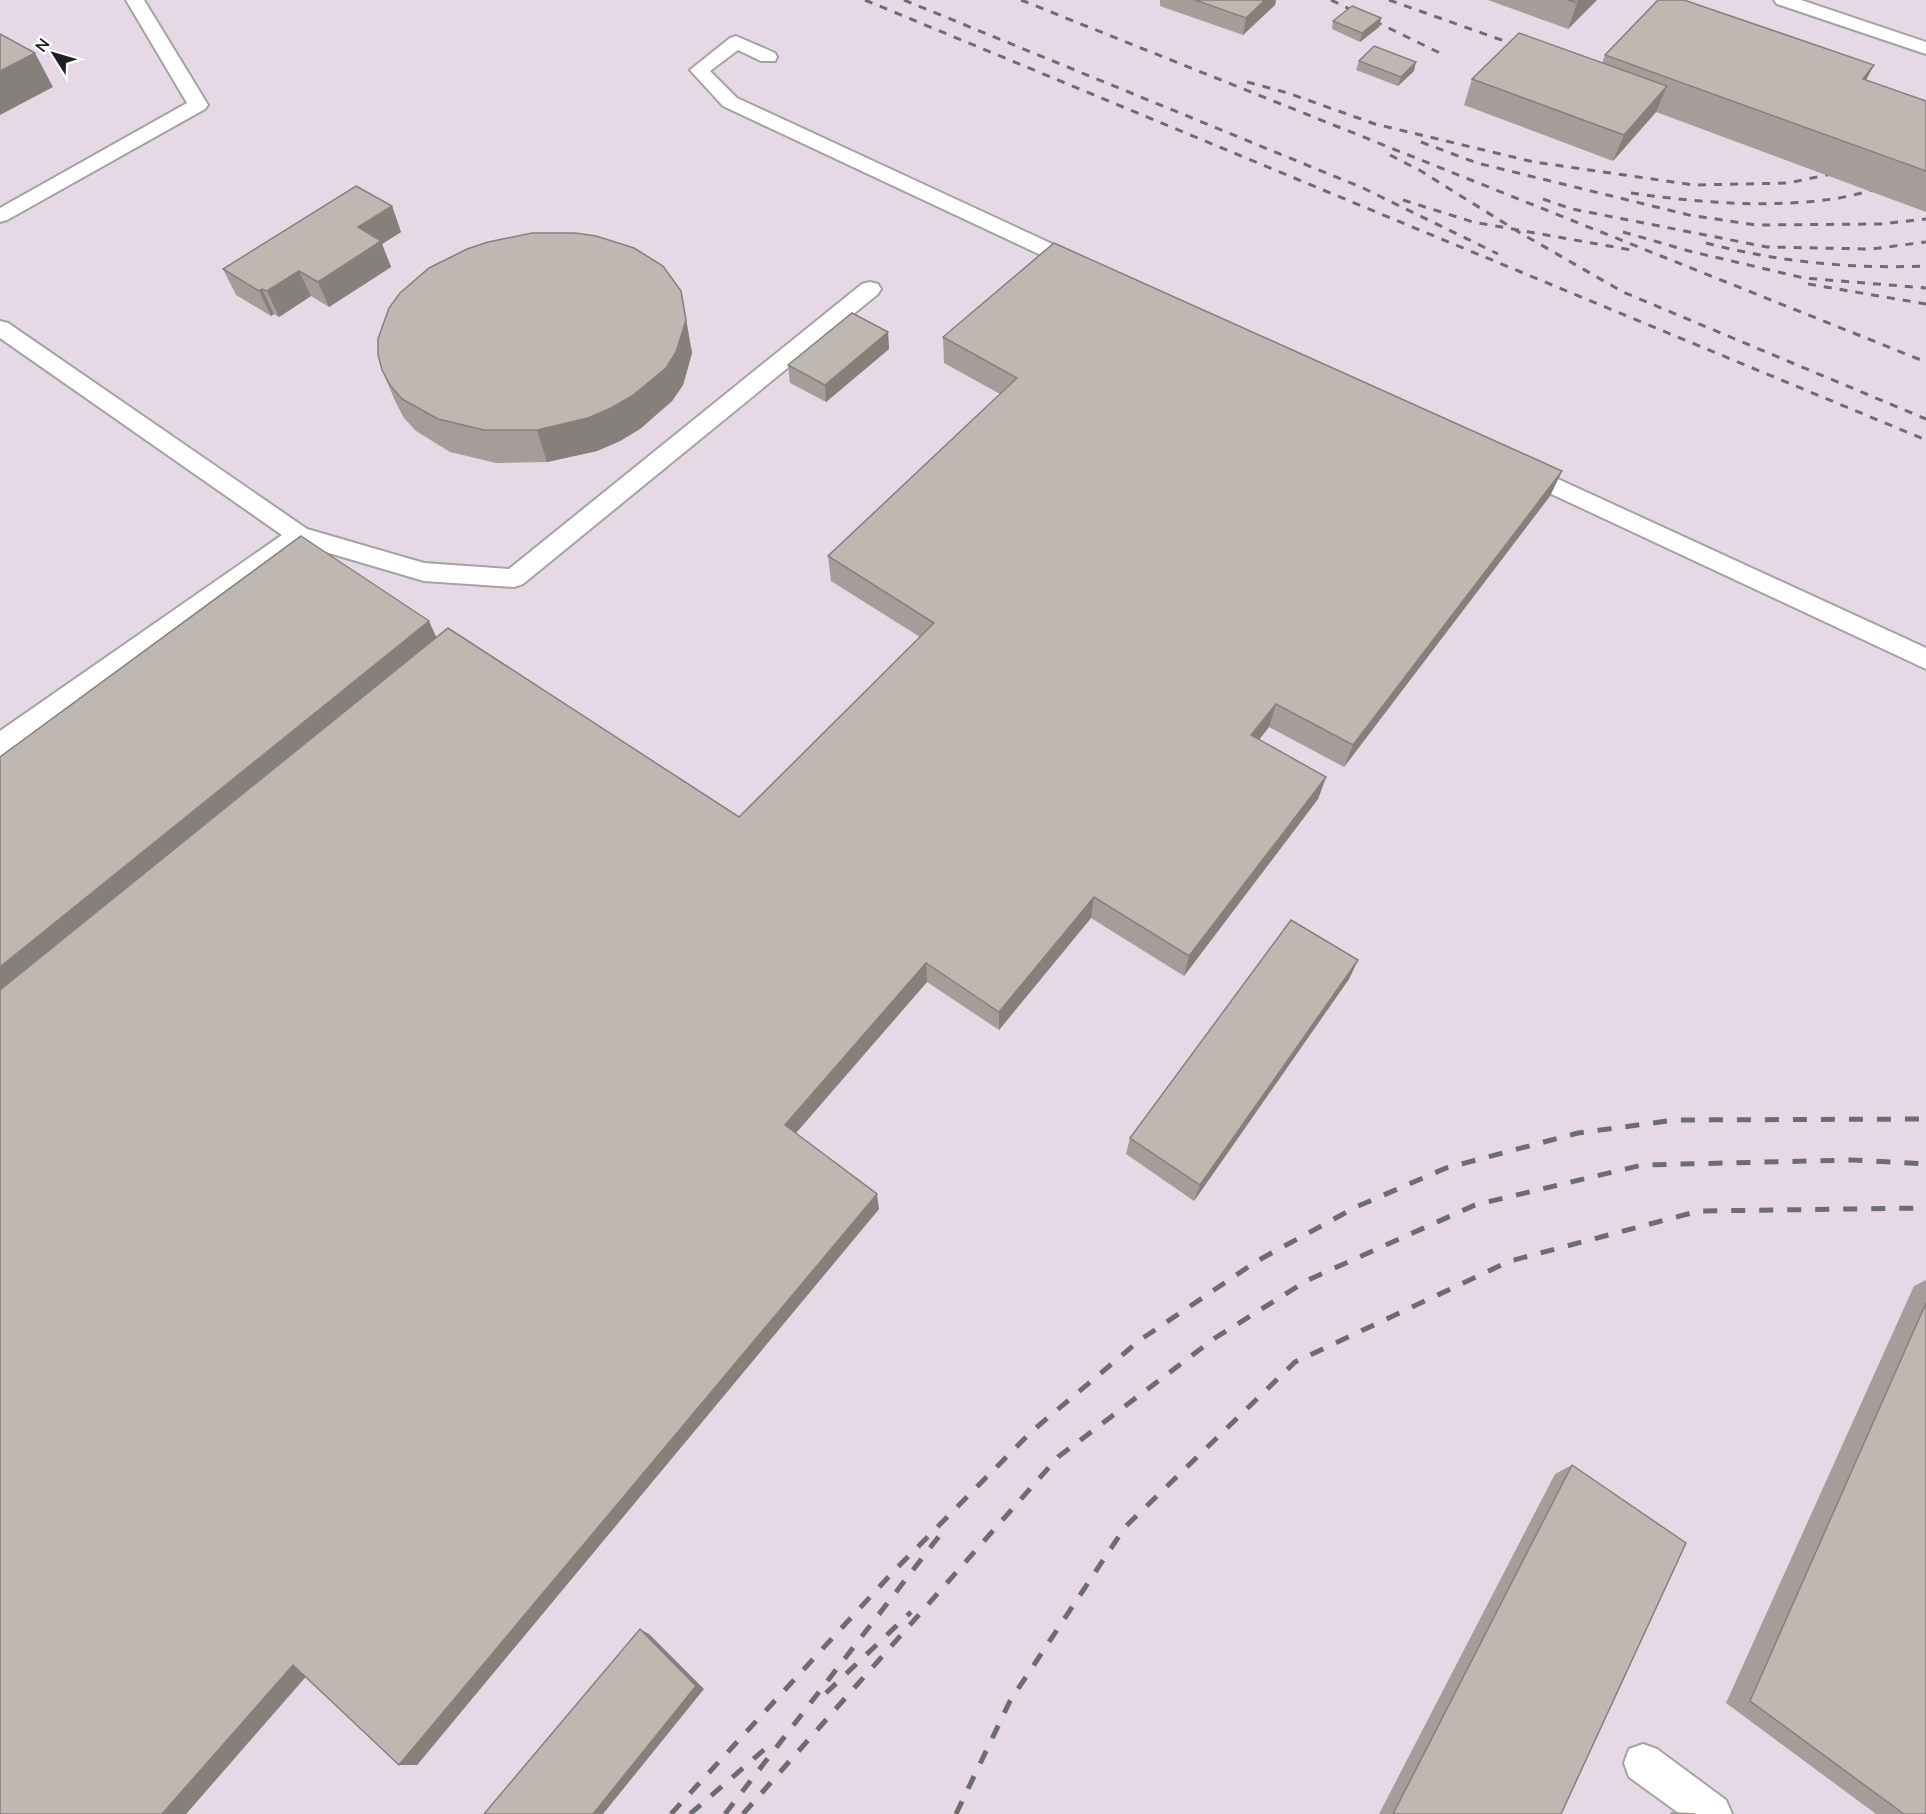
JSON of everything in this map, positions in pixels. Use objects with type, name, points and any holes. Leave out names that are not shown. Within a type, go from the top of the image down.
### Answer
[{"type":"lane","points":[[0,216],[198,105],[135,0]]},
{"type":"lane","points":[[1783,0],[1926,48]]},
{"type":"lane","points":[[768,57],[736,42],[699,70],[730,102],[1100,274]]},
{"type":"lane","points":[[0,328],[299,535],[424,572],[514,578],[870,289]]},
{"type":"lane","points":[[1502,462],[1926,659]]},
{"type":"lane","points":[[0,745],[299,535]]},
{"type":"lane","points":[[1643,1763],[1712,1814]]},
{"type":"shaded area","points":[[0,0],[1926,0],[1926,1814],[0,1814]]},
{"type":"building","points":[[1195,0],[1265,0],[1246,18]]},
{"type":"building","points":[[1658,0],[1684,0],[1874,65],[1863,79],[1926,101],[1926,171],[1605,55]]},
{"type":"building","points":[[1352,6],[1381,18],[1362,33],[1333,21]]},
{"type":"building","points":[[1519,33],[1667,86],[1624,135],[1472,79]]},
{"type":"building","points":[[0,34],[35,53],[0,71]]},
{"type":"building","points":[[1374,46],[1416,62],[1401,77],[1359,61]]},
{"type":"building","points":[[356,186],[392,206],[358,227],[381,241],[318,282],[299,271],[267,291],[262,289],[259,291],[223,269]]},
{"type":"building","points":[[532,233],[575,233],[596,236],[634,248],[663,266],[681,291],[686,320],[676,352],[666,368],[632,396],[611,408],[588,418],[537,430],[484,430],[438,419],[402,399],[390,385],[382,370],[378,355],[378,339],[389,308],[400,293],[429,268],[467,249]]},
{"type":"building","points":[[1054,243],[1562,471],[1353,745],[1276,704],[1251,735],[1326,777],[1189,956],[1094,897],[999,1012],[926,963],[785,1125],[877,1194],[399,1765],[293,1665],[162,1814],[0,1814],[0,990],[448,628],[739,817],[934,623],[828,556],[1017,378],[943,337]]},
{"type":"building","points":[[852,313],[888,332],[825,385],[788,365]]},
{"type":"building","points":[[301,536],[429,621],[0,967],[0,757]]},
{"type":"building","points":[[1291,920],[1358,960],[1200,1185],[1130,1138]]},
{"type":"building","points":[[1926,1303],[1926,1814],[1904,1814],[1750,1701]]},
{"type":"building","points":[[1572,1465],[1686,1543],[1561,1814],[1393,1814]]},
{"type":"building","points":[[640,1629],[696,1686],[593,1814],[484,1814]]},
{"type":"railway","points":[[865,0],[1926,440]]},
{"type":"railway","points":[[904,0],[1363,188],[1498,254]]},
{"type":"railway","points":[[1021,0],[1926,362]]},
{"type":"railway","points":[[1331,0],[1440,53]]},
{"type":"railway","points":[[1389,0],[1524,48]]},
{"type":"railway","points":[[1247,82],[1288,93],[1375,124],[1534,162],[1694,185],[1788,183],[1841,172]]},
{"type":"railway","points":[[1421,142],[1477,163],[1689,215],[1756,225],[1880,224],[1926,219]]},
{"type":"railway","points":[[1390,155],[1421,171],[1514,229]]},
{"type":"railway","points":[[1631,193],[1704,201],[1777,204],[1832,199],[1884,187]]},
{"type":"railway","points":[[1543,199],[1572,209],[1767,247],[1871,249],[1926,242]]},
{"type":"railway","points":[[1403,200],[1473,222],[1514,229]]},
{"type":"railway","points":[[1514,229],[1637,251]]},
{"type":"railway","points":[[1514,229],[1623,292],[1926,419]]},
{"type":"railway","points":[[1623,232],[1689,251],[1804,278],[1926,288]]},
{"type":"railway","points":[[1706,243],[1733,250],[1815,263],[1926,266]]},
{"type":"railway","points":[[1808,284],[1926,304]]},
{"type":"railway","points":[[671,1814],[893,1572],[1031,1432],[1140,1340],[1257,1261],[1356,1207],[1446,1168],[1578,1133],[1675,1120],[1926,1119]]},
{"type":"railway","points":[[743,1814],[1058,1457],[1215,1338],[1308,1280],[1475,1205],[1642,1165],[1852,1160],[1926,1164]]},
{"type":"railway","points":[[956,1814],[1010,1701],[1125,1527],[1295,1362],[1510,1261],[1699,1211],[1926,1208]]},
{"type":"railway","points":[[725,1814],[943,1531]]},
{"type":"railway","points":[[826,1693],[911,1612]]},
{"type":"railway","points":[[690,1814],[773,1742]]}]
